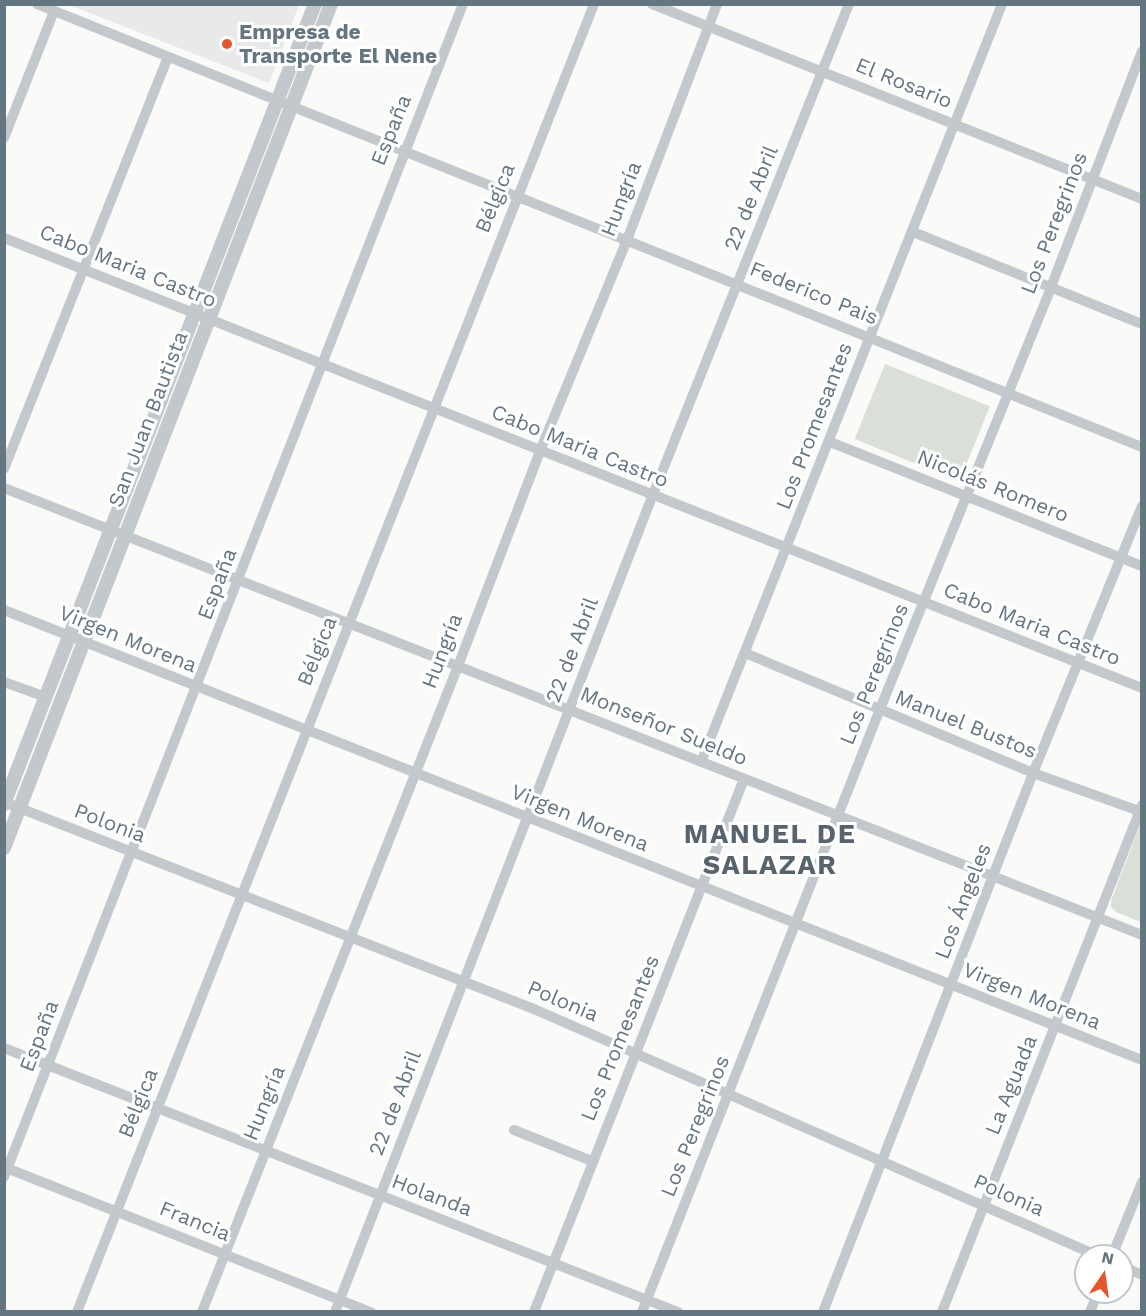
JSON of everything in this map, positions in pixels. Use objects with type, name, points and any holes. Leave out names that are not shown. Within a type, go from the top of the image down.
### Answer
[{"type":"street","name":"Federico Pais","points":[[37,4],[1009,391],[1142,447]]},
{"type":"street","name":"San Juan Bautista","points":[[285,104],[315,4]]},
{"type":"street","name":"San Juan Bautista","points":[[5,803],[112,530],[202,316],[285,104],[331,4]]},
{"type":"street","name":"España","points":[[6,1171],[463,4]]},
{"type":"street","name":"Bélgica","points":[[77,1311],[594,4]]},
{"type":"street","name":"El Rosario","points":[[652,4],[1142,199]]},
{"type":"street","name":"Hungría","points":[[202,1311],[416,774],[540,450],[627,240],[717,4]]},
{"type":"street","name":"22 de Abril","points":[[335,1311],[652,497],[849,4]]},
{"type":"street","name":"Los Promesantes","points":[[701,762],[1002,4]]},
{"type":"street","points":[[4,138],[54,11]]},
{"type":"street","name":"Los Peregrinos","points":[[642,1311],[1092,179],[1137,76],[1142,51]]},
{"type":"street","points":[[4,469],[168,57]]},
{"type":"street","points":[[913,232],[1142,324]]},
{"type":"street","name":"Cabo Maria Castro","points":[[4,238],[540,450],[652,497],[1142,688]]},
{"type":"street","name":"San Juan Bautista","points":[[4,848],[127,536],[202,316]]},
{"type":"street","name":"Nicolás Romero","points":[[830,442],[1142,566]]},
{"type":"street","name":"Monseñor Sueldo","points":[[4,488],[1142,935]]},
{"type":"street","name":"Los Ángeles","points":[[823,1311],[1034,773],[1142,506]]},
{"type":"street","name":"Virgen Morena","points":[[4,610],[1142,1060]]},
{"type":"street","name":"Manuel Bustos","points":[[745,654],[1034,773],[1141,810]]},
{"type":"street","points":[[4,682],[46,697]]},
{"type":"street","name":"Los Promesantes","points":[[534,1311],[744,779]]},
{"type":"street","name":"Polonia","points":[[5,803],[464,982],[635,1053],[1074,1245]]},
{"type":"street","name":"La Aguada","points":[[942,1311],[1141,810]]},
{"type":"street","name":"Holanda","points":[[4,1048],[678,1311]]},
{"type":"street","points":[[514,1130],[592,1161]]},
{"type":"street","name":"Francia","points":[[6,1171],[116,1211],[371,1311]]},
{"type":"street","points":[[1117,1244],[1142,1182]]},
{"type":"shaded area","name":"Empresa de Transporte El Nene","points":[[69,5],[299,5],[269,83]]},
{"type":"shaded area","points":[[885,364],[990,406],[959,481],[855,439]]},
{"type":"shaded area","points":[[1141,822],[1141,922],[1116,912],[1111,907],[1111,901]]},
{"type":"place","name":"Empresa de Transporte El Nene","points":[[227,44]]},
{"type":"district","name":"MANUEL DE SALAZAR","points":[[770,850]]}]
